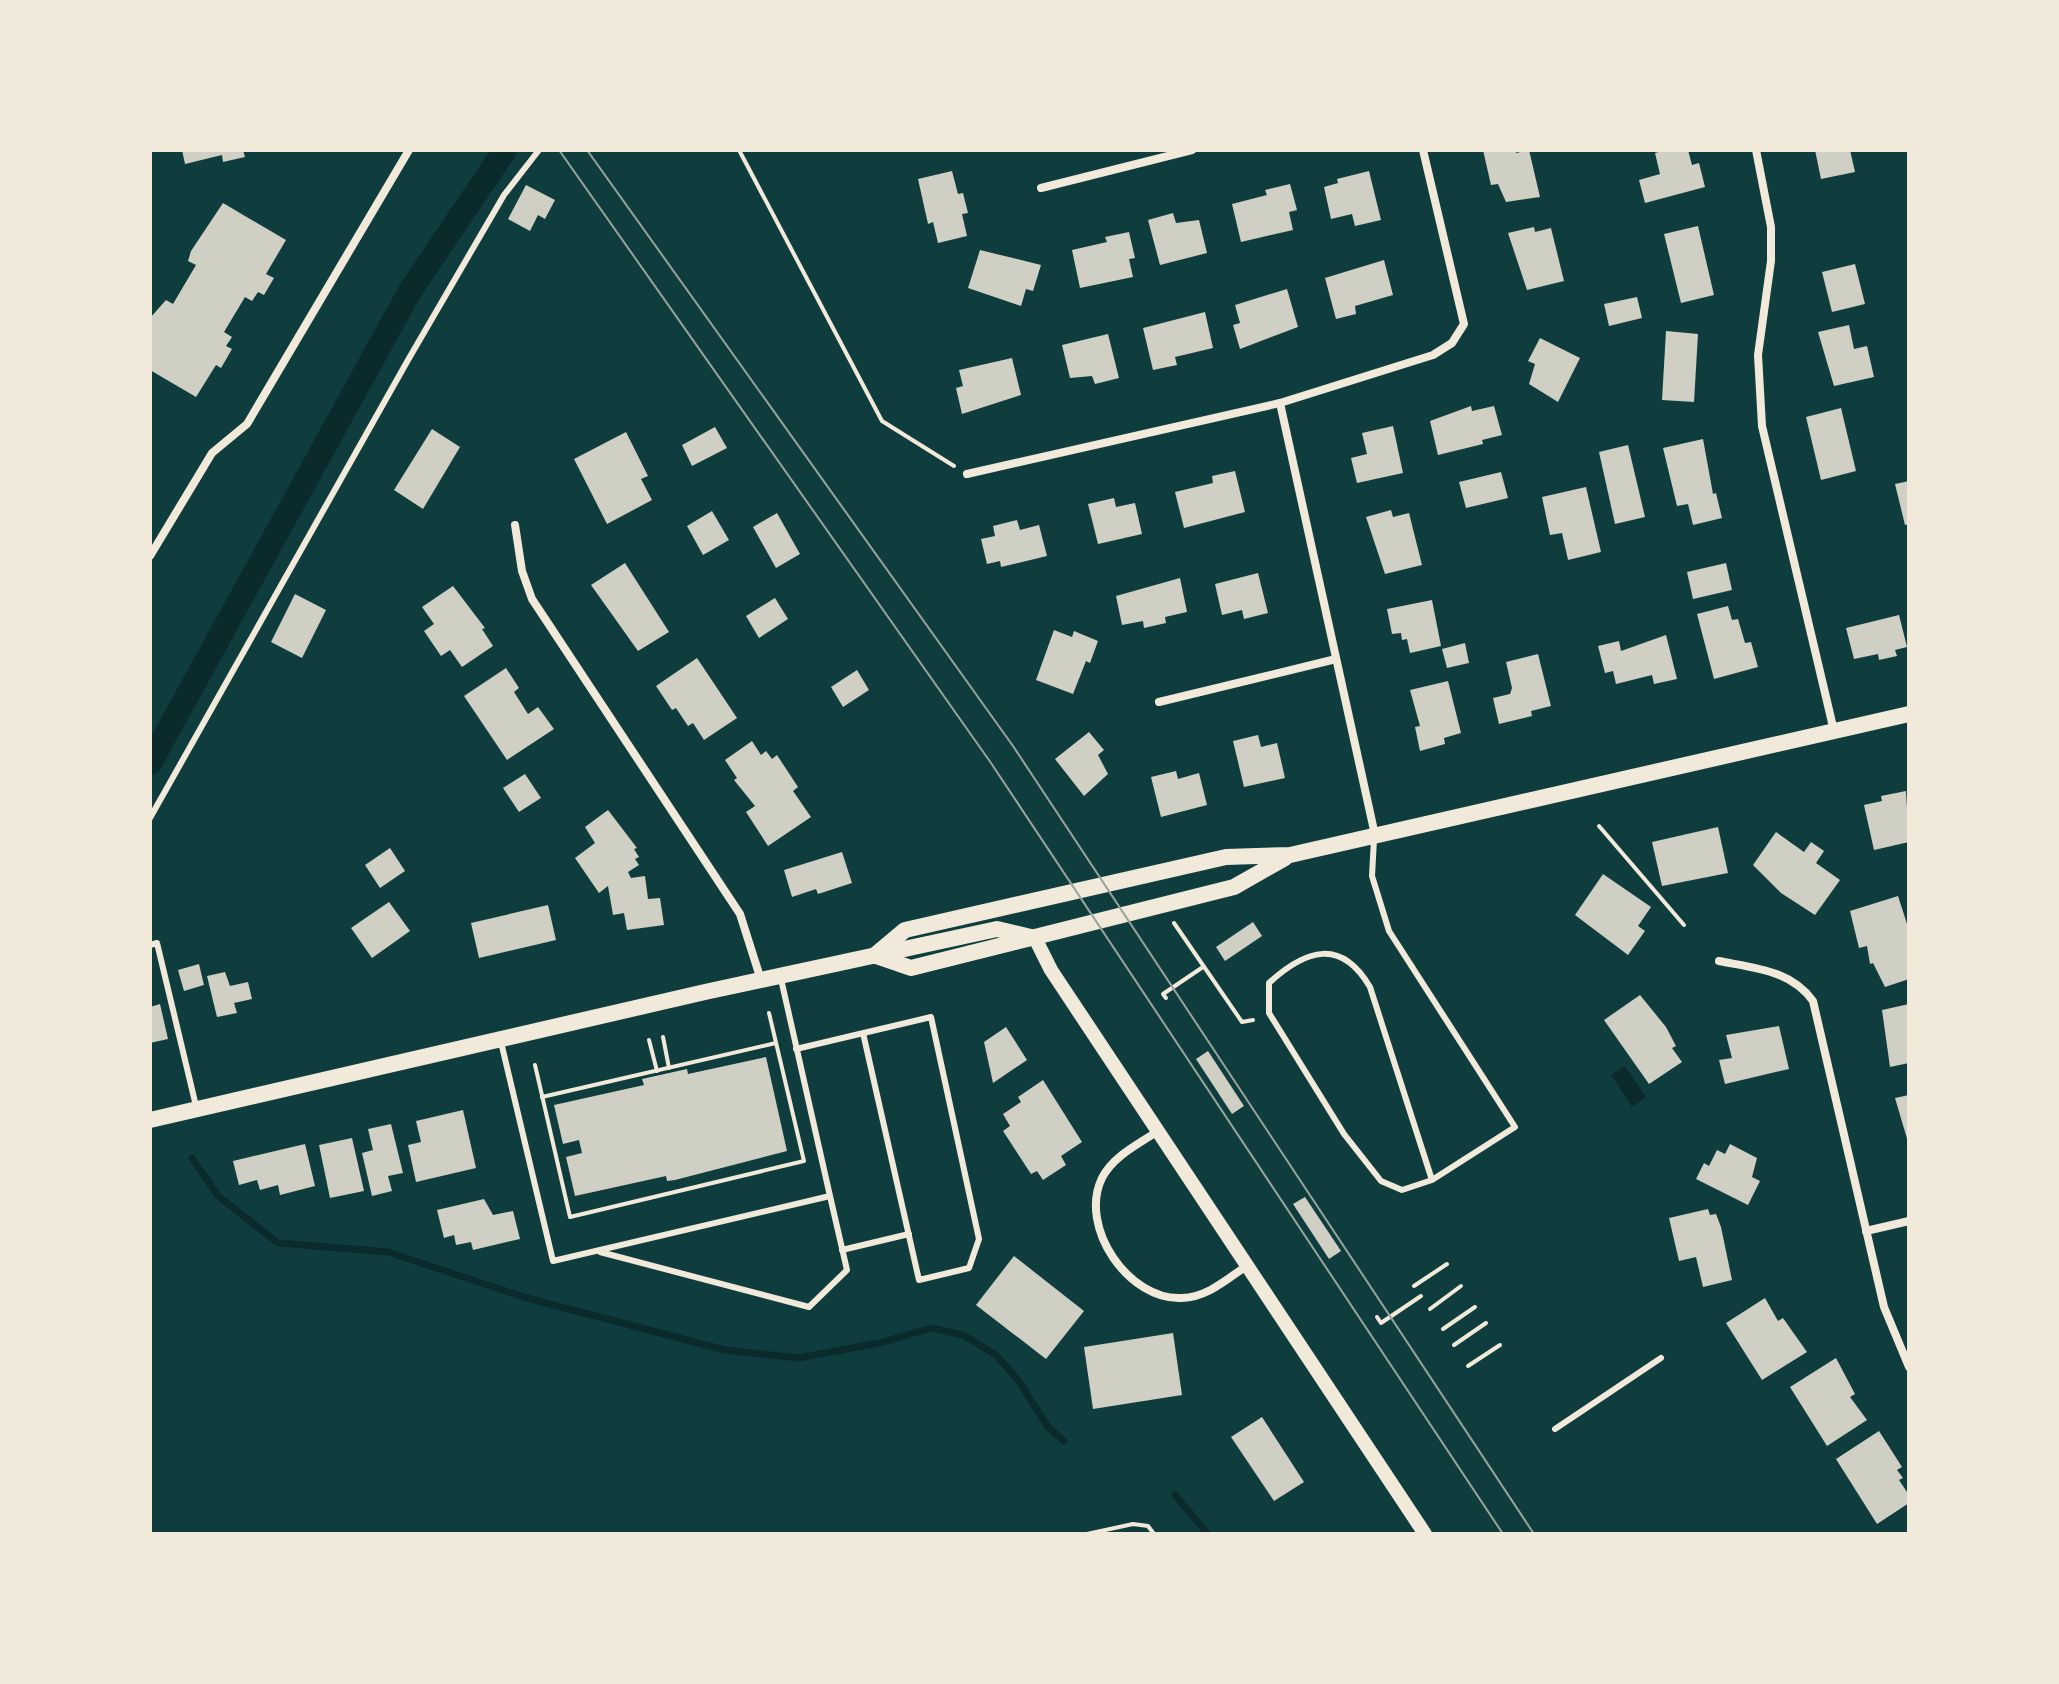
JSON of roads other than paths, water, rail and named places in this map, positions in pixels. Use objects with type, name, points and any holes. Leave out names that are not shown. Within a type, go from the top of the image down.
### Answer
[{"type":"main road","points":[[874,956],[905,930],[1226,857],[1290,855],[1909,714]]},
{"type":"main road","points":[[150,1120],[500,1038],[997,929],[1035,938],[1234,887],[1290,855]]},
{"type":"street","points":[[150,556],[212,453],[247,424],[409,150]]},
{"type":"street","points":[[1041,188],[1192,150]]},
{"type":"street","points":[[967,474],[1280,403],[1433,355],[1452,343],[1464,324],[1423,150]]},
{"type":"street","points":[[1756,150],[1771,227],[1771,261],[1758,355],[1762,426],[1835,732]]},
{"type":"street","points":[[1280,403],[1375,836]]},
{"type":"street","points":[[515,525],[522,571],[532,599],[740,914],[761,980]]},
{"type":"street","points":[[1159,702],[1336,659]]},
{"type":"street","points":[[1035,938],[1051,970],[1425,1534]]},
{"type":"street","points":[[1719,961],[1789,977],[1803,986],[1813,1001],[1884,1307],[1909,1367]]},
{"type":"street","points":[[1158,1131],[1114,1162],[1098,1190],[1096,1212],[1115,1259],[1141,1286],[1157,1296],[1170,1298],[1208,1292],[1248,1265]]},
{"type":"street","points":[[1866,1231],[1909,1221]]},
{"type":"lane","points":[[150,818],[504,195],[539,150]]},
{"type":"lane","points":[[1375,836],[1372,876],[1389,931],[1515,1127],[1432,1180],[1402,1190],[1381,1181],[1344,1134],[1269,1013],[1269,983],[1288,965],[1312,954],[1335,954],[1357,966],[1370,987],[1432,1180]]},
{"type":"lane","points":[[150,945],[157,943],[197,1109]]},
{"type":"lane","points":[[597,1251],[809,1307],[847,1270],[780,976]]},
{"type":"lane","points":[[796,1049],[863,1033],[931,1017],[979,1239],[969,1268],[919,1280],[863,1033]]},
{"type":"lane","points":[[500,1038],[553,1261],[830,1196]]},
{"type":"lane","points":[[842,1250],[909,1234]]},
{"type":"lane","points":[[1555,1429],[1661,1358]]},
{"type":"water","points":[[1625,1066],[1646,1097],[1632,1107],[1611,1075]]},
{"type":"waterway","points":[[150,763],[410,291],[505,150]]},
{"type":"waterway","points":[[192,1158],[218,1196],[278,1243],[388,1252],[527,1298],[725,1350],[798,1358],[879,1343],[932,1328],[963,1335],[996,1355],[1018,1380],[1048,1427],[1064,1441]]},
{"type":"waterway","points":[[1175,1495],[1208,1534]]},
{"type":"tram line","points":[[559,150],[991,763],[1503,1534]]},
{"type":"tram line","points":[[587,150],[1013,746],[1534,1534]]}]
